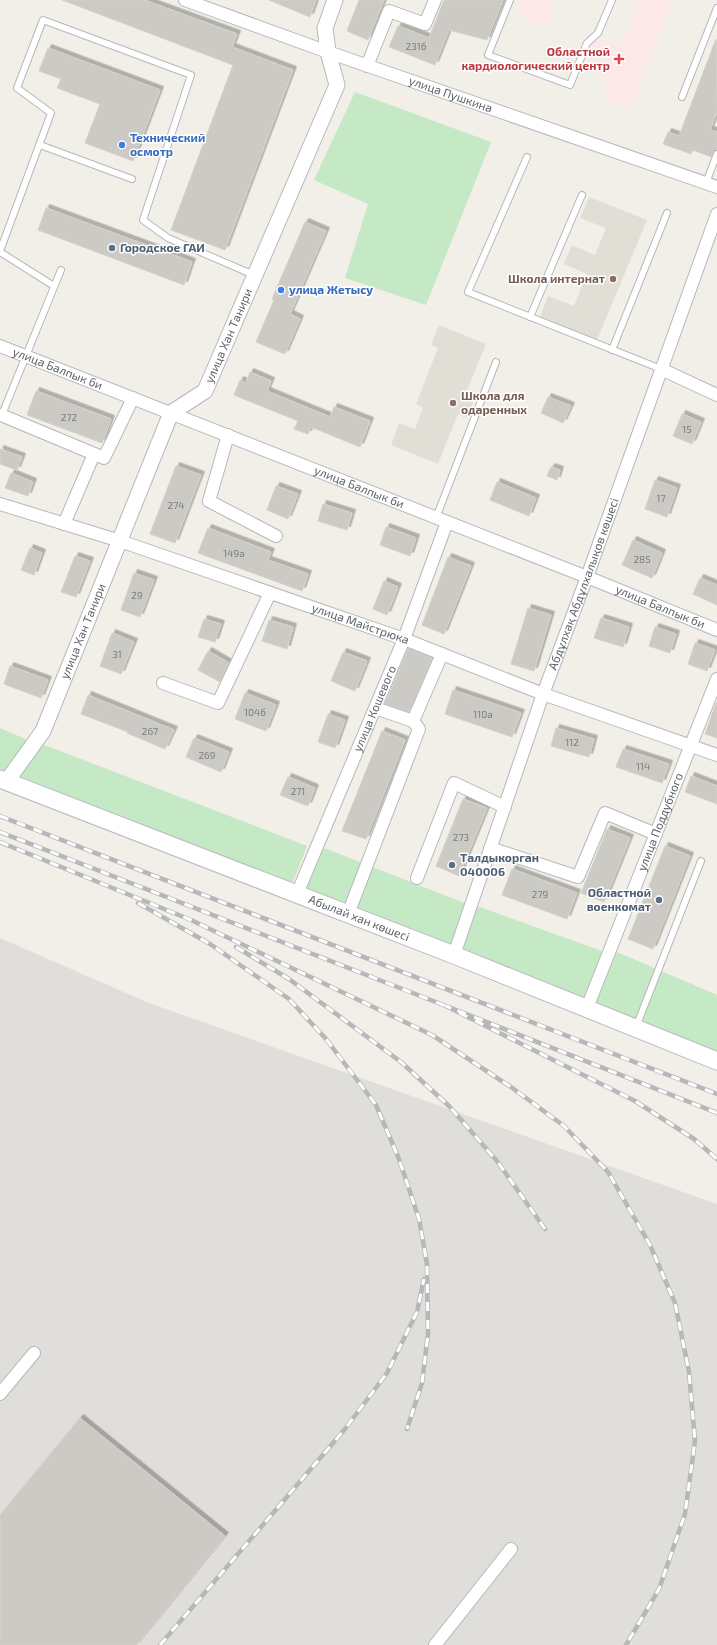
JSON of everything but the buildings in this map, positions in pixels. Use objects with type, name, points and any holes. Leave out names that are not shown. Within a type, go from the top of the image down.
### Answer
[{"type":"main road","name":"Абылай хан көшесі","points":[[3,780],[454,955],[717,1061]]},
{"type":"street","name":"улица Пушкина","points":[[185,0],[367,66],[711,185]]},
{"type":"street","name":"улица Хан Танири","points":[[3,780],[43,731],[171,413],[205,391],[337,85],[328,52],[324,28],[335,0]]},
{"type":"street","points":[[367,66],[389,11],[425,24],[435,0]]},
{"type":"street","name":"Абдұлхақ Абдұлхалықов көшесі","points":[[454,955],[543,694],[587,577],[717,214]]},
{"type":"street","name":"улица Балпык би","points":[[0,346],[587,577],[717,630]]},
{"type":"street","points":[[661,369],[717,395]]},
{"type":"street","points":[[1,417],[104,458],[133,398]]},
{"type":"street","points":[[228,436],[208,502],[276,536]]},
{"type":"street","points":[[64,524],[94,454]]},
{"type":"street","name":"улица Майстрюка","points":[[0,504],[120,541],[404,639],[543,694],[717,755]]},
{"type":"street","name":"улица Кошевого","points":[[297,894],[404,639],[442,520]]},
{"type":"street","points":[[163,683],[218,703],[270,593]]},
{"type":"street","points":[[413,721],[442,654]]},
{"type":"street","name":"улица Поддубного","points":[[586,1008],[717,679]]},
{"type":"street","points":[[348,914],[419,729],[413,721],[375,708]]},
{"type":"street","points":[[417,878],[454,783],[504,807]]},
{"type":"street","points":[[490,848],[578,877],[605,813],[656,834]]},
{"type":"street","points":[[0,1394],[34,1353]]},
{"type":"street","points":[[435,1645],[511,1549]]},
{"type":"lane","points":[[510,0],[488,55],[570,85],[587,44],[598,33],[612,0]]},
{"type":"lane","points":[[682,97],[717,8]]},
{"type":"lane","points":[[54,286],[0,251],[51,113],[17,88],[43,20],[191,75],[143,220],[168,238],[255,275]]},
{"type":"lane","points":[[40,145],[132,179]]},
{"type":"lane","points":[[711,185],[717,154]]},
{"type":"lane","points":[[527,157],[468,292],[661,369]]},
{"type":"lane","points":[[530,317],[582,195]]},
{"type":"lane","points":[[612,350],[667,213]]},
{"type":"lane","points":[[1,417],[61,270]]},
{"type":"lane","points":[[442,520],[496,362]]},
{"type":"lane","points":[[636,1028],[701,861]]},
{"type":"shaded area","points":[[524,0],[556,0],[546,27],[518,16]]},
{"type":"shaded area","name":"Областной кардиологический центр","points":[[639,0],[673,0],[630,109],[602,98],[609,79],[585,69],[596,39],[620,48]]},
{"type":"shaded area","points":[[589,197],[647,220],[597,340],[540,317],[548,296],[574,306],[587,274],[564,264],[572,245],[595,255],[606,228],[580,218]]},
{"type":"shaded area","points":[[439,325],[486,344],[466,393],[475,397],[467,418],[458,414],[438,464],[391,445],[399,423],[415,429],[423,408],[416,404],[438,348],[431,345]]},
{"type":"shaded area","points":[[0,938],[149,1003],[717,1204],[717,1645],[0,1645]]},
{"type":"green space","points":[[355,92],[491,142],[426,305],[345,278],[368,204],[314,180]]},
{"type":"green space","points":[[0,728],[30,741],[3,775],[0,774]]},
{"type":"green space","points":[[42,744],[307,846],[292,884],[18,778]]},
{"type":"green space","points":[[324,848],[467,904],[449,948],[302,890]]},
{"type":"green space","points":[[477,906],[602,951],[584,1002],[460,954]]},
{"type":"green space","points":[[610,949],[717,995],[717,1055],[592,1007]]},
{"type":"railway","points":[[0,816],[717,1094]]},
{"type":"railway","points":[[0,832],[446,1006]]},
{"type":"railway","points":[[0,842],[191,920],[432,1035],[511,1087],[564,1126],[608,1172],[650,1245],[675,1303],[689,1372],[695,1441],[685,1514],[659,1589],[626,1645]]},
{"type":"railway","points":[[138,903],[210,944],[289,999],[326,1039],[376,1105],[399,1159],[419,1219],[427,1264],[428,1334],[422,1383],[407,1429]]},
{"type":"railway","points":[[236,947],[289,979],[401,1062],[449,1106],[497,1161],[545,1229]]},
{"type":"railway","points":[[717,1113],[446,1006],[635,1101],[694,1139],[717,1159]]},
{"type":"railway","points":[[160,1645],[345,1429],[387,1373],[417,1312],[424,1279]]},
{"type":"place","name":"Областной кардиологический центр","points":[[619,59]]},
{"type":"place","name":"Технический осмотр","points":[[122,145]]},
{"type":"place","name":"Городское ГАИ","points":[[112,248]]},
{"type":"place","name":"Школа интернат","points":[[613,279]]},
{"type":"place","name":"улица Жетысу","points":[[281,290]]},
{"type":"place","name":"Школа для одаренных","points":[[453,403]]},
{"type":"place","name":"Талдыкорган 040006","points":[[452,865]]},
{"type":"place","name":"Областной военкомат","points":[[659,900]]}]
